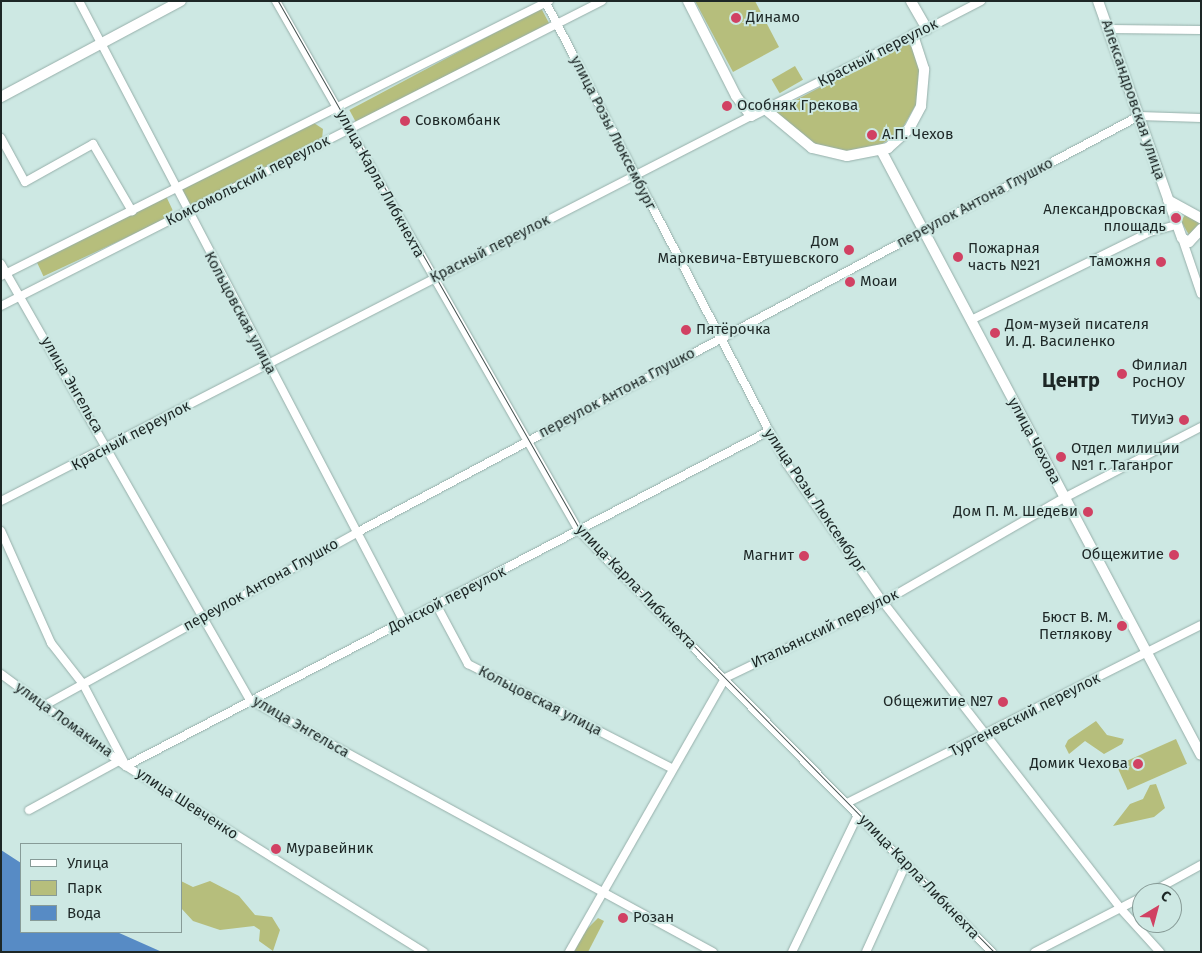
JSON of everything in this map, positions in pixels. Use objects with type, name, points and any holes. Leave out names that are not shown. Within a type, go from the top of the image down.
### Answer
[{"type":"main road","points":[[1,97],[182,1]]},
{"type":"main road","points":[[688,1],[736,96],[751,116]]},
{"type":"main road","points":[[912,1],[926,28]]},
{"type":"main road","name":"Александровская улица","points":[[1098,1],[1176,222]]},
{"type":"main road","name":"Красный переулок","points":[[913,36],[926,28]]},
{"type":"main road","points":[[765,109],[796,137],[823,152],[847,156],[882,152],[909,129],[921,106],[924,69],[913,36]]},
{"type":"main road","name":"Красный переулок","points":[[751,116],[765,109]]},
{"type":"main road","name":"улица Чехова","points":[[882,152],[922,231],[971,320],[1201,756]]},
{"type":"main road","name":"Александровская улица","points":[[1168,200],[1185,210]]},
{"type":"main road","points":[[1201,218],[1185,210],[1176,222],[1187,239],[1201,229]]},
{"type":"street","name":"Кольцовская улица","points":[[79,1],[186,212],[404,622]]},
{"type":"street","name":"улица Карла Либкнехта","points":[[276,1],[433,279],[579,531],[992,952]]},
{"type":"street","name":"Комсомольский переулок","points":[[1,306],[602,1]]},
{"type":"street","name":"Красный переулок","points":[[926,28],[981,1]]},
{"type":"street","name":"Комсомольский переулок","points":[[4,275],[547,2]]},
{"type":"street","name":"улица Розы Люксембург","points":[[547,2],[767,432],[883,602],[1121,909],[1160,952]]},
{"type":"street","points":[[1109,28],[1201,30]]},
{"type":"street","name":"Красный переулок","points":[[765,109],[913,36]]},
{"type":"street","name":"Красный переулок","points":[[1,502],[751,116]]},
{"type":"street","name":"переулок Антона Глушко","points":[[45,706],[203,615],[356,532],[1139,116],[1201,118]]},
{"type":"street","points":[[1,138],[25,182],[93,144],[132,211]]},
{"type":"street","points":[[971,320],[1150,232],[1176,222]]},
{"type":"street","points":[[1187,239],[1187,252],[1201,294]]},
{"type":"street","name":"улица Энгельса","points":[[1,264],[4,275],[20,296],[109,448],[203,615],[236,682],[250,700],[713,952]]},
{"type":"street","name":"Итальянский переулок","points":[[725,678],[883,602],[1064,498],[1201,428]]},
{"type":"street","name":"Донской переулок","points":[[29,810],[437,606],[767,432]]},
{"type":"street","name":"улица Шевченко","points":[[1,530],[51,643],[83,684],[123,763],[424,952]]},
{"type":"street","name":"Кольцовская улица","points":[[437,606],[468,664],[671,768]]},
{"type":"street","name":"Тургеневский переулок","points":[[847,803],[987,735],[1201,625]]},
{"type":"street","name":"улица Ломакина","points":[[1,674],[123,763]]},
{"type":"street","points":[[570,952],[671,768],[725,678]]},
{"type":"street","points":[[792,952],[858,815]]},
{"type":"street","points":[[866,952],[906,864]]},
{"type":"street","points":[[1169,883],[1201,866]]},
{"type":"street","points":[[1035,952],[1132,903]]},
{"type":"green space","points":[[695,1],[755,1],[779,47],[733,72]]},
{"type":"green space","points":[[541,8],[550,25],[358,127],[349,110]]},
{"type":"green space","points":[[906,42],[914,49],[921,74],[918,101],[902,129],[877,148],[846,154],[816,147],[775,111]]},
{"type":"green space","points":[[795,66],[803,80],[780,93],[772,80]]},
{"type":"green space","points":[[314,123],[323,129],[322,139],[191,207],[181,188]]},
{"type":"green space","points":[[166,196],[175,215],[43,276],[35,257]]},
{"type":"green space","points":[[1185,215],[1200,223],[1189,235],[1181,221]]},
{"type":"green space","points":[[1096,721],[1107,735],[1124,739],[1122,744],[1104,754],[1085,741],[1069,754],[1065,746],[1068,740]]},
{"type":"green space","points":[[1176,739],[1187,764],[1128,790],[1117,765]]},
{"type":"green space","points":[[1156,784],[1165,808],[1154,817],[1113,826],[1130,804],[1143,799],[1150,785]]},
{"type":"green space","points":[[210,881],[239,896],[255,915],[272,917],[280,930],[273,951],[259,941],[260,930],[254,926],[220,930],[193,921],[182,909],[182,882],[193,887]]},
{"type":"green space","points":[[598,918],[604,921],[588,952],[574,952],[583,933]]},
{"type":"water","points":[[1,850],[20,862],[20,933],[119,933],[162,952],[1,952]]},
{"type":"tram line","points":[[278,1],[580,530],[994,952]]},
{"type":"place","name":"Динамо","points":[[736,18]]},
{"type":"place","name":"Особняк Грекова","points":[[727,106]]},
{"type":"place","name":"Совкомбанк","points":[[405,121]]},
{"type":"place","name":"А.П. Чехов","points":[[872,135]]},
{"type":"place","name":"Александровская площадь","points":[[1176,218]]},
{"type":"place","name":"Дом Маркевича-Евтушевского","points":[[849,250]]},
{"type":"place","name":"Пожарная часть №21","points":[[958,257]]},
{"type":"place","name":"Таможня","points":[[1161,262]]},
{"type":"place","name":"Моаи","points":[[850,282]]},
{"type":"place","name":"Пятёрочка","points":[[686,330]]},
{"type":"place","name":"Дом-музей писателя И. Д. Василенко","points":[[995,333]]},
{"type":"place","name":"Филиал РосНОУ","points":[[1122,374]]},
{"type":"place","name":"ТИУиЭ","points":[[1184,420]]},
{"type":"place","name":"Отдел милиции №1 г. Таганрог","points":[[1061,457]]},
{"type":"place","name":"Дом П. М. Шедеви","points":[[1088,512]]},
{"type":"place","name":"Общежитие","points":[[1174,555]]},
{"type":"place","name":"Магнит","points":[[804,556]]},
{"type":"place","name":"Бюст В. М. Петлякову","points":[[1122,626]]},
{"type":"place","name":"Общежитие №7","points":[[1003,702]]},
{"type":"place","name":"Домик Чехова","points":[[1138,764]]},
{"type":"place","name":"Муравейник","points":[[276,849]]},
{"type":"place","name":"Розан","points":[[623,918]]},
{"type":"district","name":"Центр","points":[[1071,380]]}]
